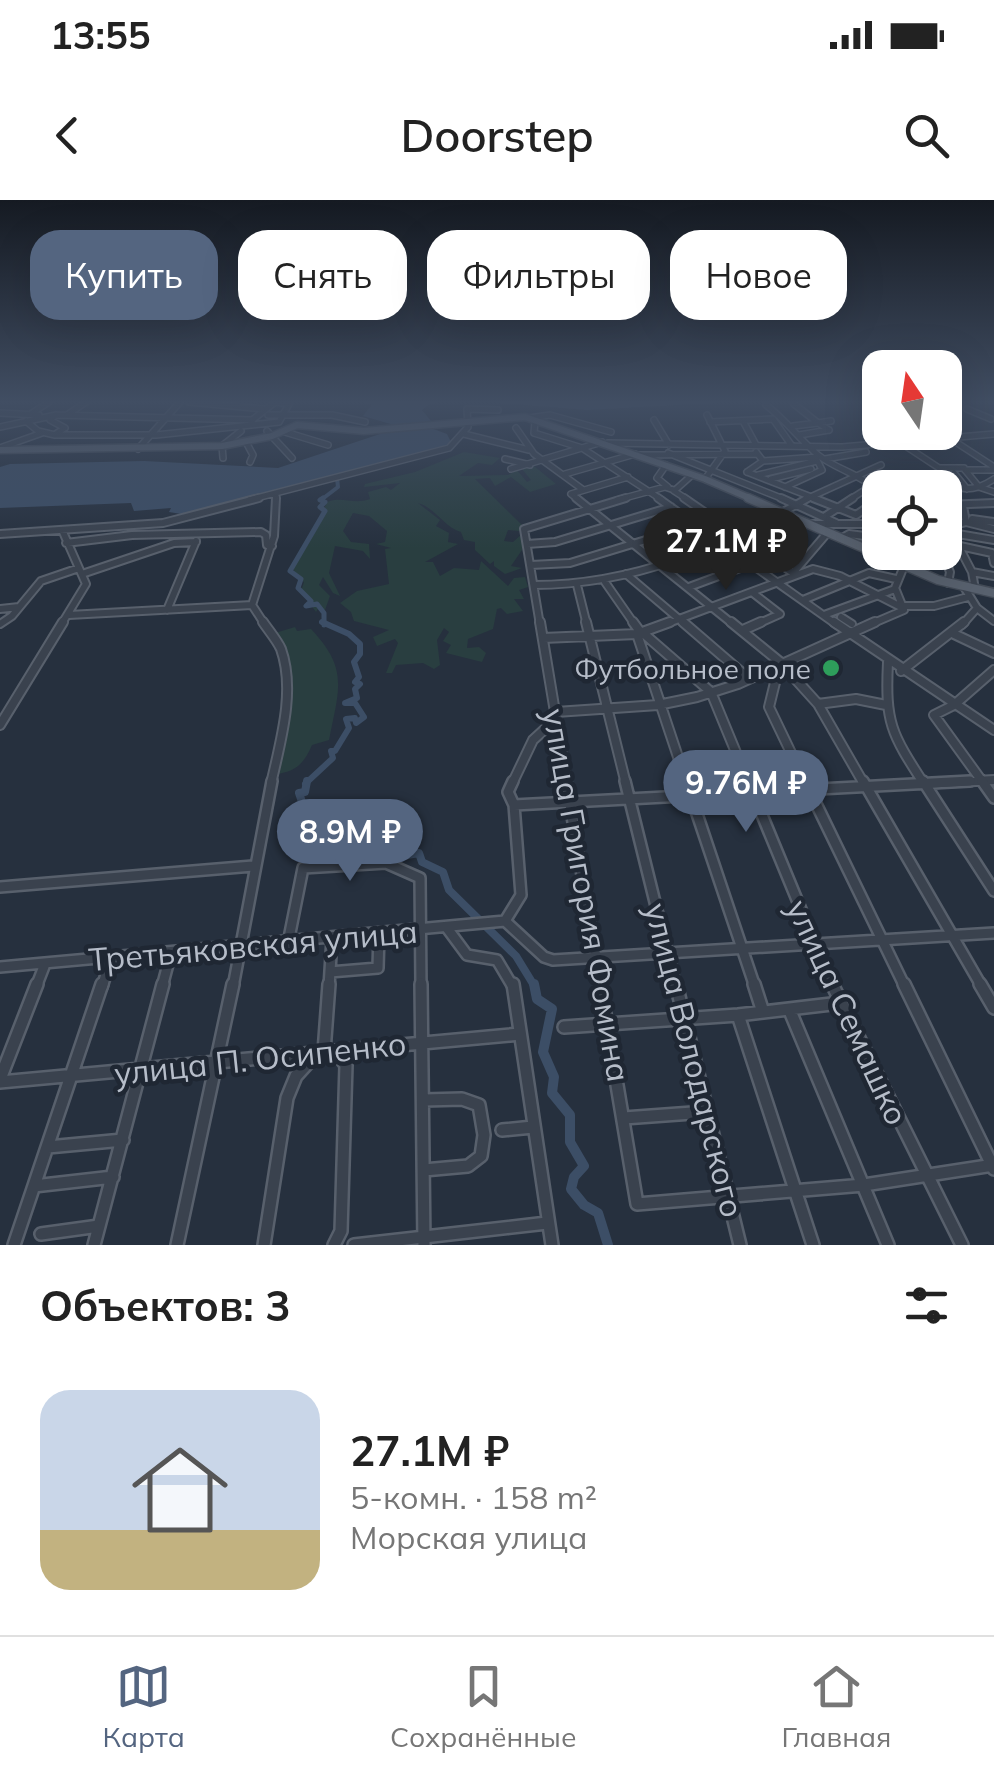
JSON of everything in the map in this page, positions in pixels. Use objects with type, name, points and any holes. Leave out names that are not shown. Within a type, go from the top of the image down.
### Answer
[{"type":"main road","points":[[627,451],[720,485],[862,547]]},
{"type":"main road","points":[[915,570],[994,594]]},
{"type":"street","points":[[222,451],[223,458]]},
{"type":"street","points":[[250,462],[251,451]]},
{"type":"street","points":[[285,451],[292,458]]},
{"type":"street","points":[[0,534],[163,523],[439,451]]},
{"type":"street","points":[[530,451],[548,460],[582,489]]},
{"type":"street","points":[[511,469],[580,451]]},
{"type":"street","points":[[589,451],[824,615],[846,624],[888,662],[994,730]]},
{"type":"street","points":[[756,451],[763,461]]},
{"type":"street","points":[[784,487],[821,471],[820,460],[811,451]]},
{"type":"street","points":[[913,451],[939,468],[994,468]]},
{"type":"street","points":[[968,451],[994,468]]},
{"type":"street","points":[[758,475],[866,452]]},
{"type":"street","points":[[668,453],[796,503],[836,523]]},
{"type":"street","points":[[705,479],[724,454]]},
{"type":"street","points":[[565,474],[638,455],[757,454]]},
{"type":"street","points":[[505,459],[520,458],[530,464]]},
{"type":"street","points":[[951,458],[993,500]]},
{"type":"street","points":[[769,480],[820,460]]},
{"type":"street","points":[[720,485],[763,461],[820,460],[862,476]]},
{"type":"street","points":[[666,465],[657,478],[793,573],[828,568],[902,607],[939,606],[968,597]]},
{"type":"street","points":[[534,585],[605,582],[720,543],[857,472],[881,465]]},
{"type":"street","points":[[747,472],[857,515],[862,511]]},
{"type":"street","points":[[590,508],[649,492],[673,490],[692,474]]},
{"type":"street","points":[[628,476],[572,492],[743,630],[780,662],[818,704],[994,1008]]},
{"type":"street","points":[[962,488],[979,487],[994,479]]},
{"type":"street","points":[[962,482],[968,489]]},
{"type":"street","points":[[252,605],[272,546],[278,516],[276,494]]},
{"type":"street","points":[[824,517],[862,495]]},
{"type":"street","points":[[967,520],[963,506],[993,500]]},
{"type":"street","points":[[527,544],[555,542],[694,505]]},
{"type":"street","name":"улица Григория Фомина","points":[[590,508],[525,527],[637,1204],[728,1198]]},
{"type":"street","points":[[716,521],[727,520]]},
{"type":"street","points":[[962,521],[994,526]]},
{"type":"street","points":[[810,524],[862,524]]},
{"type":"street","points":[[531,565],[570,563],[694,525]]},
{"type":"street","points":[[0,725],[86,584],[62,532]]},
{"type":"street","points":[[66,543],[95,538],[261,532],[266,535],[267,545],[272,546]]},
{"type":"street","points":[[544,638],[640,633],[779,584],[828,532]]},
{"type":"street","points":[[167,610],[201,533]]},
{"type":"street","points":[[751,545],[784,533]]},
{"type":"street","points":[[842,538],[849,534],[862,536]]},
{"type":"street","points":[[962,535],[994,540]]},
{"type":"street","points":[[0,624],[41,581],[174,543],[196,542]]},
{"type":"street","points":[[962,546],[992,553],[994,563]]},
{"type":"street","points":[[962,550],[972,572],[974,590]]},
{"type":"street","points":[[689,587],[751,564]]},
{"type":"street","points":[[902,570],[895,589],[904,610],[846,624],[748,678],[658,705],[556,715],[533,740],[509,788],[508,798],[514,805],[521,895],[503,922],[544,957],[994,933]]},
{"type":"street","points":[[948,583],[949,570]]},
{"type":"street","points":[[803,600],[871,572],[896,579]]},
{"type":"street","points":[[972,572],[994,576]]},
{"type":"street","points":[[626,574],[748,678]]},
{"type":"street","points":[[605,582],[640,633],[658,705],[762,1010]]},
{"type":"street","name":"улица Володарского","points":[[577,584],[740,1245]]},
{"type":"street","points":[[964,587],[977,608],[994,621]]},
{"type":"street","points":[[824,615],[895,589]]},
{"type":"street","points":[[743,630],[780,614],[753,593]]},
{"type":"street","points":[[68,615],[252,605]]},
{"type":"street","points":[[177,1245],[242,947],[254,887],[252,866],[284,726],[286,694],[281,650],[252,605]]},
{"type":"street","points":[[0,609],[19,607]]},
{"type":"street","points":[[902,671],[954,634],[977,608]]},
{"type":"street","name":"улица Семашко","points":[[640,633],[711,692],[812,943],[962,1245]]},
{"type":"street","points":[[954,634],[994,653]]},
{"type":"street","points":[[728,1198],[864,1185],[993,1166],[769,707],[780,662]]},
{"type":"street","points":[[888,662],[886,706],[892,734],[994,891]]},
{"type":"street","points":[[993,672],[954,705],[934,716],[994,798]]},
{"type":"street","points":[[818,704],[856,699],[886,706]]},
{"type":"street","points":[[0,702],[13,704]]},
{"type":"street","points":[[514,805],[994,780]]},
{"type":"street","points":[[982,781],[994,789]]},
{"type":"street","points":[[288,943],[302,868],[386,863],[420,878],[424,1241]]},
{"type":"street","points":[[0,887],[252,866]]},
{"type":"street","name":"Третьяковская улица","points":[[0,968],[503,922]]},
{"type":"street","points":[[447,928],[467,955],[490,957],[506,968],[514,988],[552,1245]]},
{"type":"street","points":[[330,972],[378,968],[379,934]]},
{"type":"street","points":[[264,1245],[287,1098],[296,1076],[325,1052],[332,938]]},
{"type":"street","points":[[94,1245],[143,1071],[171,953]]},
{"type":"street","points":[[14,1245],[111,958]]},
{"type":"street","points":[[0,1081],[45,964]]},
{"type":"street","points":[[564,1027],[840,1004]]},
{"type":"street","points":[[790,1011],[888,1245]]},
{"type":"street","points":[[738,1015],[813,1245]]},
{"type":"street","name":"улица П. Осипенко","points":[[0,1081],[520,1034]]},
{"type":"street","points":[[325,1052],[346,1065],[340,1231],[334,1245]]},
{"type":"street","points":[[424,1100],[462,1100],[478,1105],[484,1135],[481,1156],[468,1166],[424,1170]]},
{"type":"street","points":[[624,1118],[706,1112]]},
{"type":"street","points":[[502,1130],[533,1127]]},
{"type":"street","points":[[48,1147],[123,1140]]},
{"type":"street","points":[[34,1186],[113,1177]]},
{"type":"street","points":[[354,1245],[424,1241],[547,1223]]},
{"type":"street","points":[[41,1234],[56,1238],[99,1226]]},
{"type":"green space","points":[[464,452],[500,458],[492,465],[478,463],[459,476],[508,475],[517,470],[527,482],[531,480],[522,469],[534,466],[556,484],[530,492],[511,477],[495,486],[490,478],[475,479],[522,525],[519,531],[508,530],[504,541],[513,542],[522,534],[522,550],[511,566],[522,568],[505,574],[494,566],[494,561],[490,564],[475,550],[475,542],[464,540],[461,532],[418,503],[440,520],[436,526],[449,533],[448,542],[458,544],[425,562],[433,562],[440,576],[454,568],[479,570],[481,561],[508,586],[514,578],[525,577],[528,587],[519,590],[524,599],[514,599],[523,611],[507,614],[497,609],[493,629],[468,639],[467,648],[479,647],[486,653],[482,662],[446,653],[451,645],[443,641],[449,632],[444,628],[437,640],[440,665],[434,669],[423,663],[396,665],[392,673],[386,673],[398,643],[395,639],[377,646],[373,637],[389,630],[354,621],[351,612],[340,603],[357,591],[389,584],[385,549],[391,548],[376,544],[385,542],[387,531],[369,516],[353,513],[343,531],[351,542],[369,544],[370,559],[363,551],[335,546],[329,573],[340,596],[333,593],[323,577],[319,585],[330,596],[325,610],[319,607],[316,612],[301,591],[304,582],[295,577],[293,564],[308,545],[327,502],[370,499],[368,492],[386,487],[391,490],[400,483],[364,487],[365,484],[415,472]]},
{"type":"green space","points":[[295,627],[297,631],[311,629],[323,643],[336,668],[338,693],[329,740],[312,745],[294,769],[276,774],[288,721],[290,685],[288,667],[275,633]]},
{"type":"water","points":[[330,451],[427,451],[187,515],[169,512],[171,508],[134,511],[131,503],[0,508],[0,467],[10,464],[144,461],[278,468]]},
{"type":"waterway","points":[[321,500],[338,487],[337,478]]},
{"type":"waterway","points":[[323,498],[320,500],[325,502],[320,507],[325,511],[290,571],[301,579],[298,588],[311,601],[306,606],[317,604],[324,613],[324,623]]},
{"type":"waterway","points":[[307,782],[333,758],[331,751],[335,751],[349,728],[346,719],[355,718],[356,723],[364,717],[355,703],[345,703],[357,698],[355,689],[360,684],[355,682],[359,677],[354,662],[360,654],[360,644],[349,634],[324,623]]},
{"type":"waterway","points":[[307,782],[305,792],[299,793],[307,817],[304,823],[318,827],[329,817],[348,820],[389,848],[394,845],[401,856],[419,853],[422,862],[443,872],[449,890],[516,956],[534,986]]},
{"type":"waterway","points":[[534,986],[537,999],[552,1009],[543,1052],[554,1077],[552,1093],[570,1115],[570,1142],[584,1166],[574,1177],[571,1189],[584,1205],[598,1213],[608,1245]]},
{"type":"place","name":"Футбольное поле","points":[[831,668]]}]
